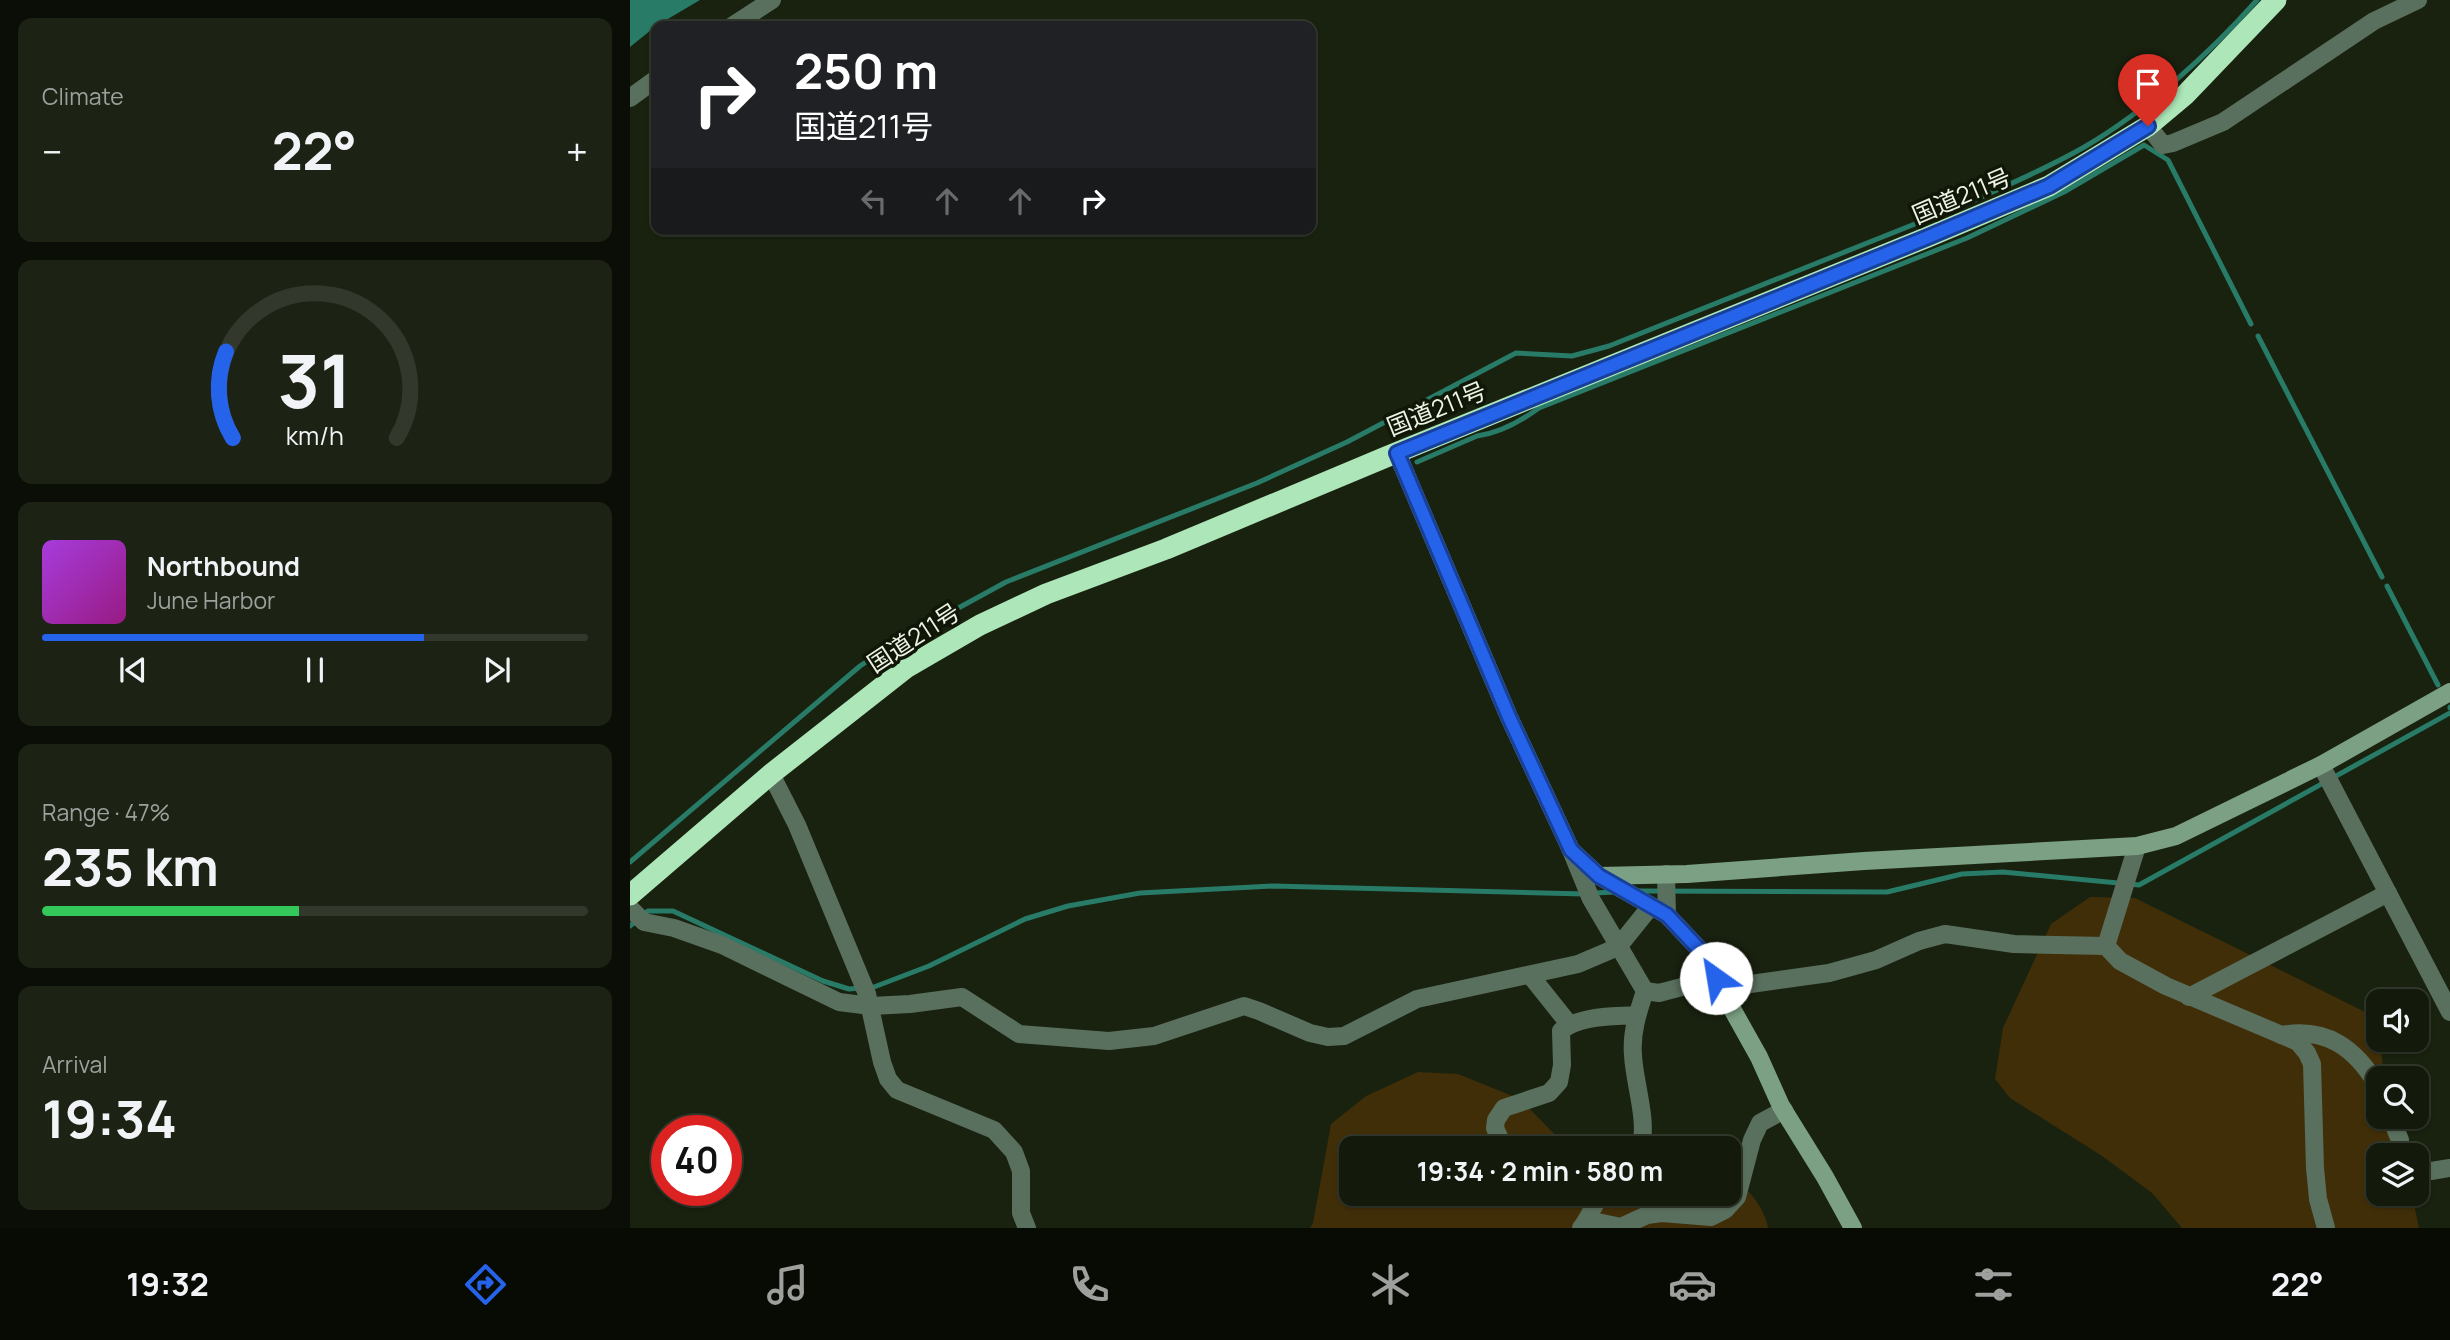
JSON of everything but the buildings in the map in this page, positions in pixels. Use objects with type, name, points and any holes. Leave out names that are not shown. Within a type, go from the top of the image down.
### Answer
[{"type":"highway","name":"国道211号","points":[[634,909],[771,774],[905,668],[980,625],[1046,594],[1166,549],[2049,186],[2148,126],[2185,95],[2276,0]]},
{"type":"street","points":[[740,21],[772,0]]},
{"type":"street","points":[[2148,126],[2163,145],[2223,122],[2374,21],[2418,0]]},
{"type":"street","points":[[630,98],[651,83]]},
{"type":"street","points":[[1397,453],[1509,717],[1571,850],[1597,886],[1618,947],[1645,991],[1637,1015],[1632,1054],[1642,1136]]},
{"type":"street","points":[[1597,886],[1659,896],[2137,846],[2176,836],[2327,776],[2450,692]]},
{"type":"street","points":[[771,774],[797,825],[866,994],[888,1079],[897,1090],[994,1130],[1014,1152],[1021,1171],[1021,1213],[1027,1228]]},
{"type":"street","points":[[2327,776],[2450,1012]]},
{"type":"street","points":[[2106,946],[2137,846]]},
{"type":"street","points":[[1597,886],[1659,896],[1698,948],[1849,1225]]},
{"type":"street","points":[[2189,997],[2388,893]]},
{"type":"street","points":[[634,909],[674,928],[722,945],[839,1002],[866,994],[910,1004],[962,997],[1019,1034],[1110,1041],[1154,1036],[1244,1006],[1310,1033],[1328,1037],[1344,1036],[1417,999],[1578,964],[1618,947],[1659,896]]},
{"type":"street","points":[[1645,991],[1659,993],[1719,983],[1829,973],[1876,960],[1919,941],[1945,934],[2014,944],[2106,946],[2120,961],[2189,997],[2298,1042],[2307,1053],[2312,1064],[2318,1199],[2326,1228]]},
{"type":"street","points":[[1530,975],[1569,1024]]},
{"type":"street","points":[[1498,1136],[1494,1128],[1496,1119],[1504,1108],[1549,1093],[1559,1082],[1562,1065],[1561,1031],[1569,1024],[1637,1015]]},
{"type":"street","points":[[2277,1035],[2309,1033],[2342,1044],[2366,1068]]},
{"type":"street","points":[[1593,1206],[1584,1224],[1620,1227],[1662,1213],[1711,1217],[1725,1210],[1737,1197],[1752,1140],[1760,1123],[1784,1110]]},
{"type":"street","points":[[2429,1170],[2450,1168]]},
{"type":"shaded area","points":[[2090,897],[2135,898],[2365,1012],[2366,1052],[2381,1052],[2383,1066],[2366,1066],[2366,1129],[2395,1129],[2399,1143],[2366,1143],[2366,1206],[2414,1206],[2419,1228],[2182,1228],[2152,1193],[2102,1156],[2010,1098],[1995,1079],[2003,1028],[2051,924]]},
{"type":"shaded area","points":[[1418,1072],[1458,1074],[1520,1099],[1556,1136],[1339,1136],[1339,1206],[1741,1206],[1741,1185],[1754,1198],[1768,1228],[1310,1228],[1331,1124],[1366,1096]]},
{"type":"water","points":[[630,0],[700,0],[664,21],[651,21],[651,30],[630,47]]},
{"type":"waterway","points":[[630,862],[860,666],[898,641],[1006,582],[1257,483],[1347,442],[1516,353],[1572,356],[1609,346],[1975,200],[2059,161],[2132,116],[2198,60],[2257,0]]},
{"type":"waterway","points":[[1417,462],[1518,422],[1539,408],[1967,238],[2064,192],[2144,145],[2168,160],[2251,324]]},
{"type":"waterway","points":[[2258,336],[2382,577]]},
{"type":"waterway","points":[[2387,586],[2438,685]]},
{"type":"waterway","points":[[1639,891],[1887,892],[1962,874],[2003,872],[2139,885],[2450,713]]},
{"type":"waterway","points":[[630,926],[648,911],[673,911],[823,981],[849,989],[874,987],[929,966],[1025,919],[1068,906],[1140,893],[1274,886],[1584,894]]},
{"type":"waterway","points":[[1594,893],[1615,892]]},
{"type":"route","points":[[1716,978],[1698,948],[1667,915],[1599,876],[1571,850],[1509,717],[1397,453],[2049,186],[2148,126]]}]
